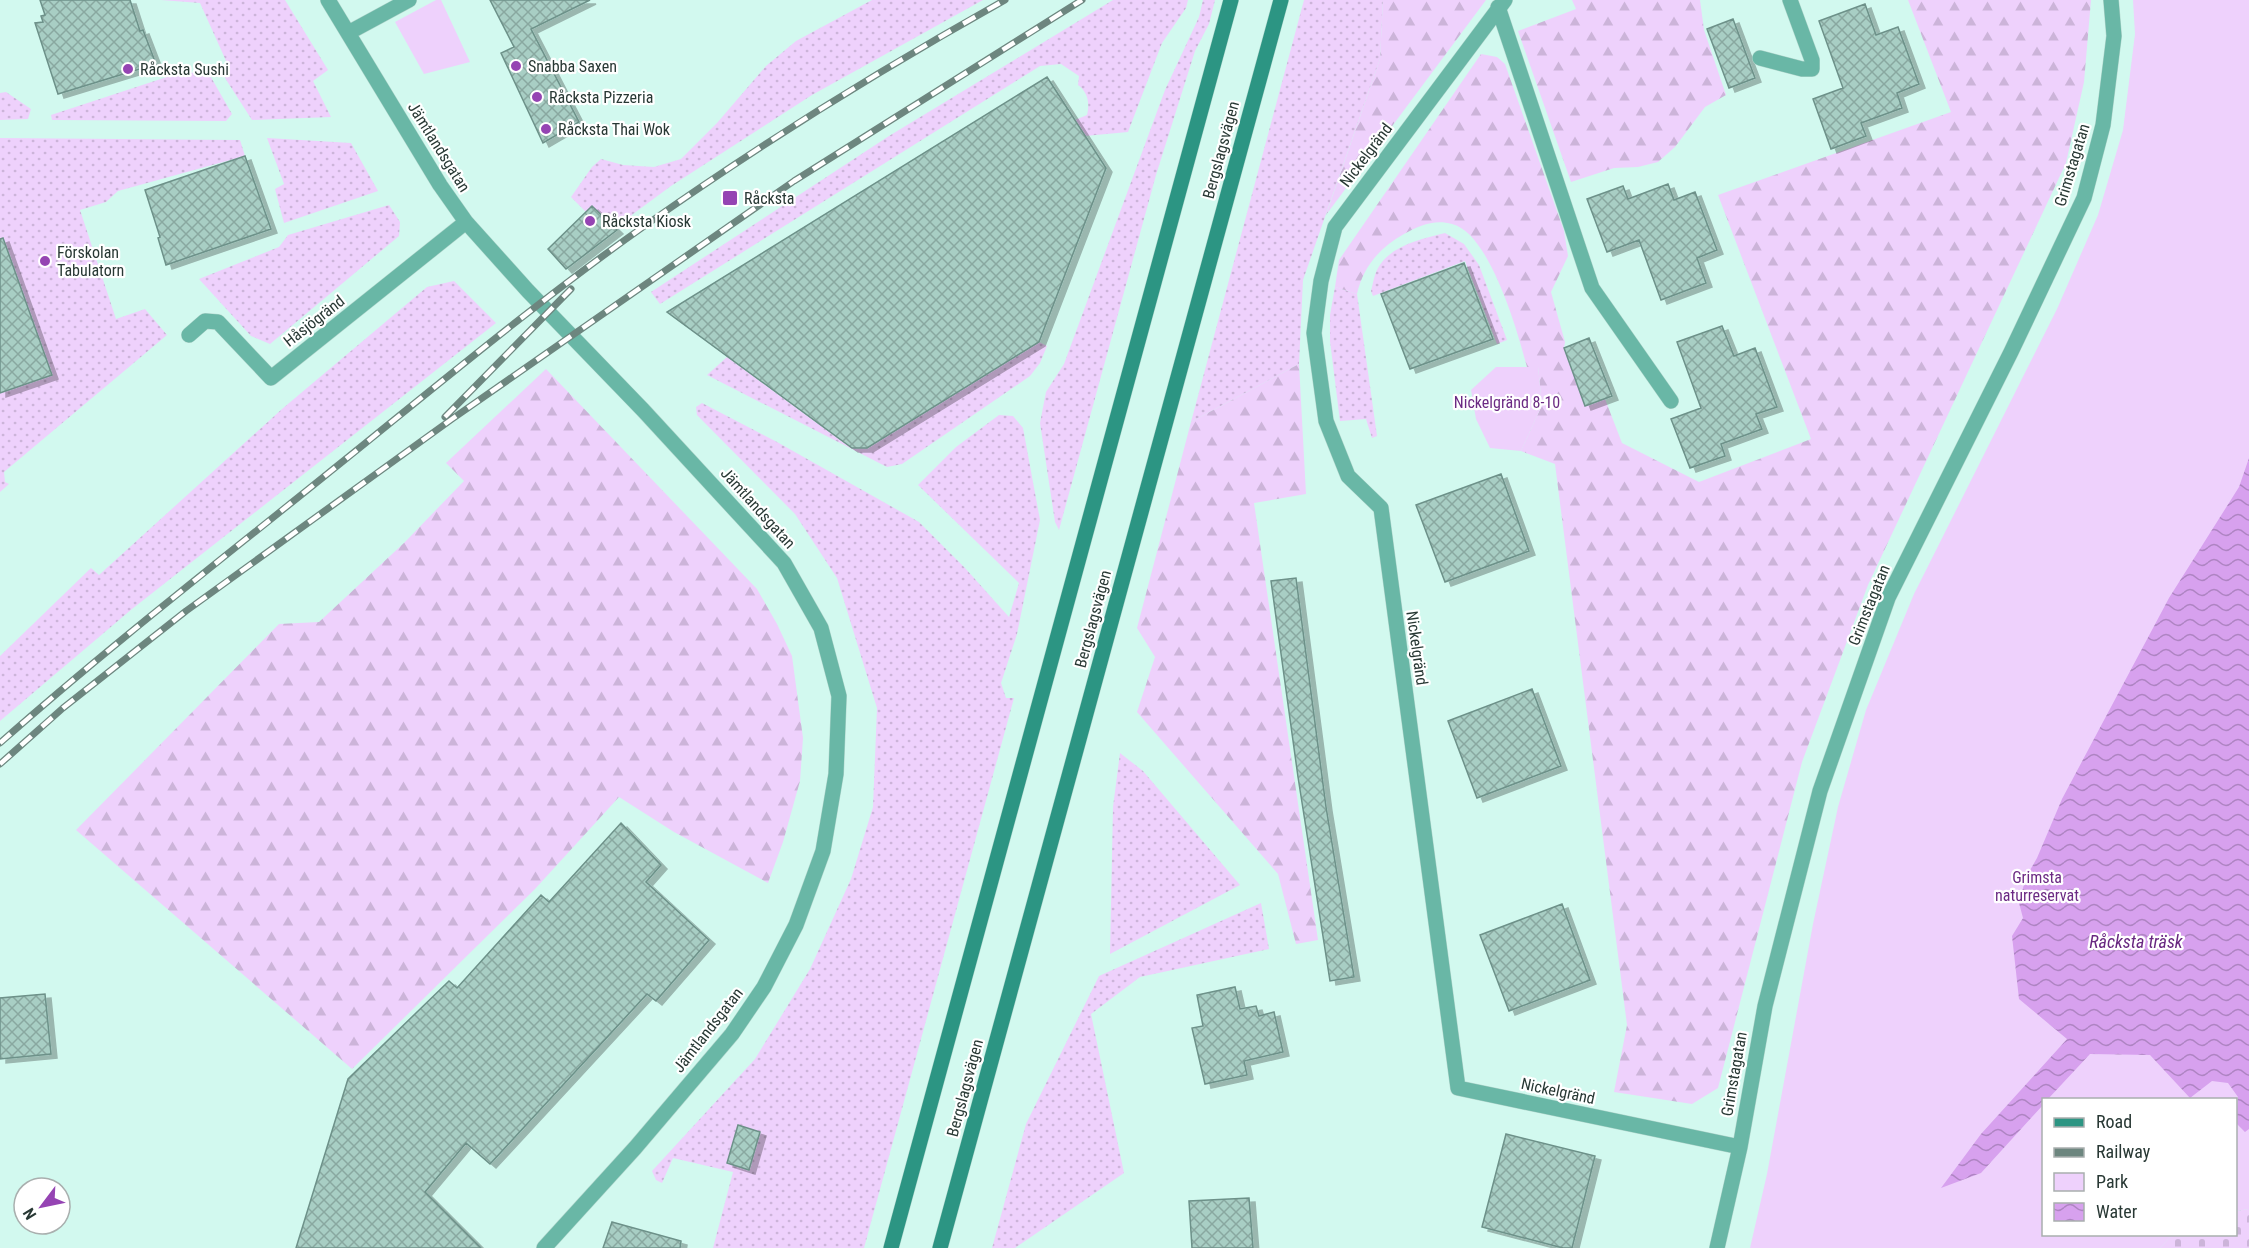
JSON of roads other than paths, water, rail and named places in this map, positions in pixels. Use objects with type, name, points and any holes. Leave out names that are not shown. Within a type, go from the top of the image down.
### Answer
[{"type":"main road","name":"Bergslagsvägen","points":[[891,1248],[1231,0]]},
{"type":"main road","name":"Bergslagsvägen","points":[[940,1248],[1281,0]]},
{"type":"street","name":"Jämtlandsgatan","points":[[328,0],[440,185],[466,222],[784,563],[821,628],[839,696],[836,774],[823,851],[796,925],[764,987],[732,1034],[635,1148],[544,1248]]},
{"type":"street","points":[[348,33],[409,0]]},
{"type":"street","points":[[1760,58],[1802,69],[1812,69],[1812,60],[1790,0]]},
{"type":"street","name":"Grimstagatan","points":[[1717,1248],[1740,1147],[1765,1006],[1821,791],[1888,598],[2011,352],[2084,198],[2103,125],[2114,36],[2111,0]]},
{"type":"street","points":[[1502,4],[1592,288],[1671,401]]},
{"type":"street","name":"Nickelgränd","points":[[1502,4],[1335,227],[1321,281],[1314,333],[1326,421],[1338,456],[1348,476],[1381,508],[1458,1088],[1740,1147]]},
{"type":"street","name":"Håsjögränd","points":[[189,335],[205,321],[218,322],[271,378],[466,222]]},
{"type":"water","name":"Råcksta träsk","points":[[2249,458],[2249,1129],[2245,1132],[2237,1124],[2238,1097],[2228,1083],[2212,1081],[2190,1098],[2150,1055],[2090,1054],[2049,1098],[2042,1098],[2042,1106],[1981,1173],[1941,1188],[1981,1134],[2067,1039],[2019,999],[2012,936],[2023,918],[2019,903],[2026,877],[2037,858],[2062,799],[2169,598],[2239,487]]},
{"type":"railway","points":[[0,743],[159,609],[480,351],[601,257],[776,138],[912,53],[1005,0]]},
{"type":"railway","points":[[0,764],[63,708],[186,611],[452,419],[794,181],[1082,0]]},
{"type":"railway","points":[[445,417],[571,289]]},
{"type":"place","name":"Snabba Saxen","points":[[516,66]]},
{"type":"place","name":"Råcksta Sushi","points":[[128,69]]},
{"type":"place","name":"Råcksta Pizzeria","points":[[537,97]]},
{"type":"place","name":"Råcksta Thai Wok","points":[[546,129]]},
{"type":"place","name":"Råcksta","points":[[730,198]]},
{"type":"place","name":"Råcksta Kiosk","points":[[590,221]]},
{"type":"place","name":"Förskolan Tabulatorn","points":[[45,261]]},
{"type":"park label","name":"Nickelgränd 8-10","points":[[1507,402]]},
{"type":"park label","name":"Grimsta naturreservat","points":[[2037,886]]}]
